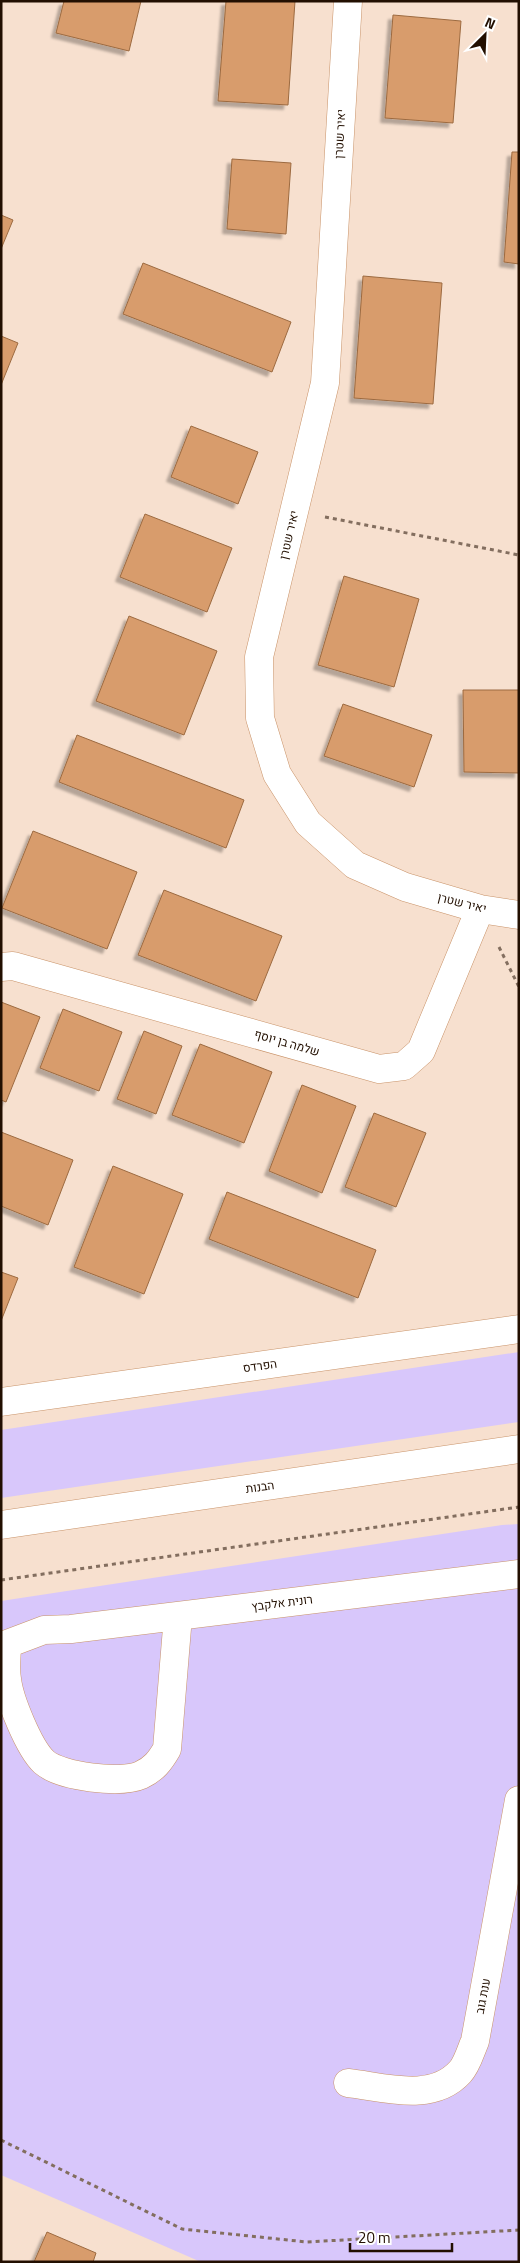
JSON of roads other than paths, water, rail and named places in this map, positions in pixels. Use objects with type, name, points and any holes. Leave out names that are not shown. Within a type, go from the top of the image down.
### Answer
[{"type":"street","name":"יאיר שטרן","points":[[348,1],[325,383],[259,657],[260,718],[277,774],[308,823],[355,865],[405,887],[480,909],[519,915]]},
{"type":"street","name":"שלמה בן יוסף","points":[[1,967],[13,966],[379,1069],[404,1066],[421,1051],[480,909]]},
{"type":"street","name":"הפרדס","points":[[1,1402],[519,1329]]},
{"type":"street","name":"הבנות","points":[[1,1525],[519,1449]]},
{"type":"street","name":"רונית אלקבץ","points":[[178,1616],[167,1749],[159,1764],[140,1776],[110,1778],[78,1777],[44,1762],[22,1727],[7,1679],[7,1644],[44,1630],[178,1616],[519,1574]]},
{"type":"street","name":"ענת גוב","points":[[348,2083],[421,2091],[445,2086],[461,2071],[475,2041],[519,1800]]}]
